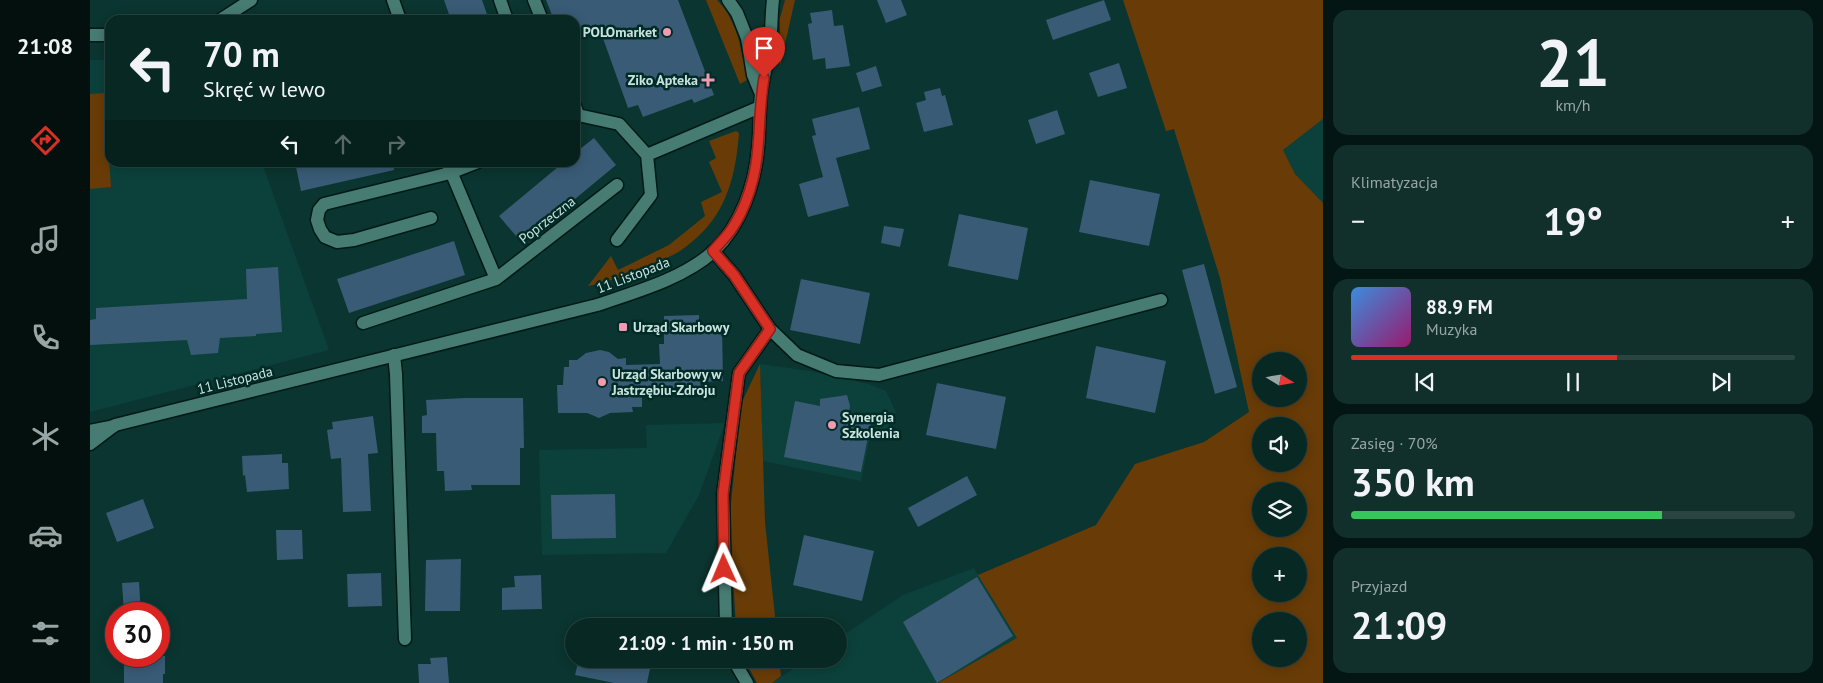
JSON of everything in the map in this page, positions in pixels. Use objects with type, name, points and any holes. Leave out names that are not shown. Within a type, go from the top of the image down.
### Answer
[{"type":"street","points":[[228,15],[251,0]]},
{"type":"street","points":[[393,0],[398,15]]},
{"type":"street","points":[[500,0],[505,15]]},
{"type":"street","points":[[534,0],[540,15]]},
{"type":"street","name":"11 Listopada","points":[[728,0],[737,13],[747,38],[753,75],[761,94]]},
{"type":"street","name":"11 Listopada","points":[[90,444],[115,426],[597,305],[658,284],[686,270],[713,251],[731,229],[744,204],[753,176],[758,149],[761,94],[770,48],[773,0]]},
{"type":"street","points":[[90,35],[105,35]]},
{"type":"street","points":[[647,155],[760,107]]},
{"type":"street","points":[[580,114],[619,124],[647,155],[651,195],[616,240]]},
{"type":"street","points":[[431,218],[354,240],[337,242],[325,237],[320,230],[317,220],[319,210],[324,204],[449,168],[496,279]]},
{"type":"street","name":"Poprzeczna","points":[[363,323],[496,279],[617,185]]},
{"type":"street","points":[[713,251],[734,275],[770,329],[797,355],[836,371],[879,375],[1161,300]]},
{"type":"street","points":[[726,618],[723,494],[739,373],[770,329]]},
{"type":"street","points":[[394,355],[405,639]]},
{"type":"street","points":[[90,431],[115,426]]},
{"type":"street","points":[[738,668],[747,683]]},
{"type":"shaded area","points":[[706,0],[717,0],[730,17],[741,48],[747,80],[740,84]]},
{"type":"shaded area","points":[[785,0],[795,0],[780,66],[780,18]]},
{"type":"shaded area","points":[[1123,0],[1323,0],[1323,119],[1283,150],[1295,174],[1323,203],[1323,683],[938,683],[1017,638],[978,575],[1096,525],[1135,464],[1204,442],[1249,412],[1220,278],[1174,129],[1166,131]]},
{"type":"shaded area","points":[[90,60],[105,60],[105,167],[263,167],[329,350],[90,412]]},
{"type":"shaded area","points":[[104,93],[105,167],[110,167],[111,187],[90,189],[90,94]]},
{"type":"shaded area","points":[[1323,119],[1323,203],[1295,174],[1283,150]]},
{"type":"shaded area","points":[[736,131],[739,133],[737,151],[730,184],[717,214],[707,227],[695,239],[673,255],[619,277],[588,286],[611,256],[618,270],[669,245],[705,216],[701,202],[722,192],[709,162],[716,158],[709,141]]},
{"type":"shaded area","points":[[760,364],[810,371],[868,384],[886,391],[896,412],[886,432],[870,437],[861,481],[763,461]]},
{"type":"shaded area","points":[[760,364],[765,522],[775,618],[736,618],[731,545],[731,503],[741,404]]},
{"type":"shaded area","points":[[725,423],[699,495],[666,553],[542,555],[539,450],[647,448],[646,425]]},
{"type":"shaded area","points":[[974,568],[1018,638],[938,683],[772,683],[794,668],[847,668],[847,633],[903,595]]},
{"type":"shaded area","points":[[749,668],[780,668],[781,676],[772,683],[757,683]]},
{"type":"building","points":[[444,0],[482,0],[487,15],[449,15]]},
{"type":"building","points":[[546,0],[678,0],[714,95],[694,103],[692,99],[643,117],[638,105],[628,108],[600,30],[580,38],[580,15],[552,15]]},
{"type":"building","points":[[877,0],[901,0],[907,15],[886,23]]},
{"type":"building","points":[[1104,0],[1111,20],[1053,40],[1046,20]]},
{"type":"building","points":[[832,10],[834,26],[843,25],[850,66],[826,69],[825,58],[813,60],[808,24],[812,23],[810,13]]},
{"type":"building","points":[[1119,63],[1127,88],[1098,97],[1089,73]]},
{"type":"building","points":[[876,66],[882,86],[862,92],[856,73]]},
{"type":"building","points":[[940,88],[942,96],[945,95],[953,125],[924,132],[916,103],[926,100],[924,92]]},
{"type":"building","points":[[859,107],[870,149],[836,158],[849,206],[808,217],[799,184],[823,177],[812,136],[816,135],[812,119]]},
{"type":"building","points":[[1057,110],[1065,134],[1036,144],[1028,120]]},
{"type":"building","points":[[594,138],[616,165],[522,243],[499,216],[558,167],[580,167],[580,149]]},
{"type":"building","points":[[296,167],[394,167],[394,170],[301,191]]},
{"type":"building","points":[[1090,180],[1160,194],[1149,246],[1079,232]]},
{"type":"building","points":[[959,214],[1028,228],[1018,280],[948,266]]},
{"type":"building","points":[[884,226],[904,229],[900,247],[881,243]]},
{"type":"building","points":[[454,241],[465,275],[349,313],[337,279]]},
{"type":"building","points":[[1204,264],[1237,387],[1215,394],[1182,270]]},
{"type":"building","points":[[278,267],[282,332],[220,338],[218,353],[191,355],[187,340],[90,345],[90,320],[96,319],[96,308],[247,299],[246,269]]},
{"type":"building","points":[[801,279],[870,293],[860,344],[790,330]]},
{"type":"building","points":[[699,315],[699,325],[722,325],[723,381],[700,382],[701,387],[642,389],[642,407],[632,407],[633,412],[610,413],[599,418],[587,413],[558,413],[557,385],[563,385],[564,367],[569,367],[569,360],[577,360],[586,353],[600,350],[609,352],[618,359],[626,358],[626,365],[660,364],[659,344],[664,344],[664,316]]},
{"type":"building","points":[[1096,346],[1166,361],[1155,413],[1086,398]]},
{"type":"building","points":[[937,383],[1006,397],[996,449],[926,435]]},
{"type":"building","points":[[847,395],[850,406],[849,412],[872,417],[861,472],[784,457],[795,401],[820,406],[820,399]]},
{"type":"building","points":[[523,398],[524,448],[520,448],[520,485],[471,485],[472,490],[445,491],[444,471],[437,471],[436,433],[422,433],[422,416],[427,415],[426,400]]},
{"type":"building","points":[[373,416],[378,453],[368,454],[371,511],[343,512],[341,458],[331,459],[327,430],[333,429],[332,422]]},
{"type":"building","points":[[282,454],[282,463],[288,463],[289,489],[247,492],[245,475],[243,476],[242,456]]},
{"type":"building","points":[[967,476],[977,495],[918,527],[908,508]]},
{"type":"building","points":[[615,494],[616,538],[552,539],[551,495]]},
{"type":"building","points":[[143,499],[154,528],[117,542],[106,513]]},
{"type":"building","points":[[276,530],[302,530],[303,559],[277,560]]},
{"type":"building","points":[[804,535],[874,551],[862,601],[793,585]]},
{"type":"building","points":[[461,559],[460,611],[425,611],[426,560]]},
{"type":"building","points":[[381,573],[382,606],[348,607],[347,574]]},
{"type":"building","points":[[541,575],[542,609],[502,610],[502,588],[515,587],[514,576]]},
{"type":"building","points":[[977,577],[1013,636],[937,683],[903,622]]},
{"type":"building","points":[[139,582],[140,602],[123,602],[122,583]]},
{"type":"building","points":[[447,657],[449,683],[419,683],[418,664],[431,664],[430,658]]},
{"type":"building","points":[[124,667],[165,667],[163,683],[124,683]]},
{"type":"building","points":[[577,668],[650,668],[647,683],[614,683],[575,675]]},
{"type":"place","name":"POLOmarket","points":[[667,32]]},
{"type":"place","name":"Ziko Apteka","points":[[708,80]]},
{"type":"place","name":"Urząd Skarbowy","points":[[623,327]]},
{"type":"place","name":"Urząd Skarbowy w Jastrzębiu-Zdroju","points":[[602,382]]},
{"type":"place","name":"Synergia Szkolenia","points":[[832,425]]},
{"type":"route","points":[[724,569],[723,494],[739,373],[770,329],[734,275],[713,251],[731,229],[744,204],[753,176],[758,149],[761,94],[764,78]]}]
